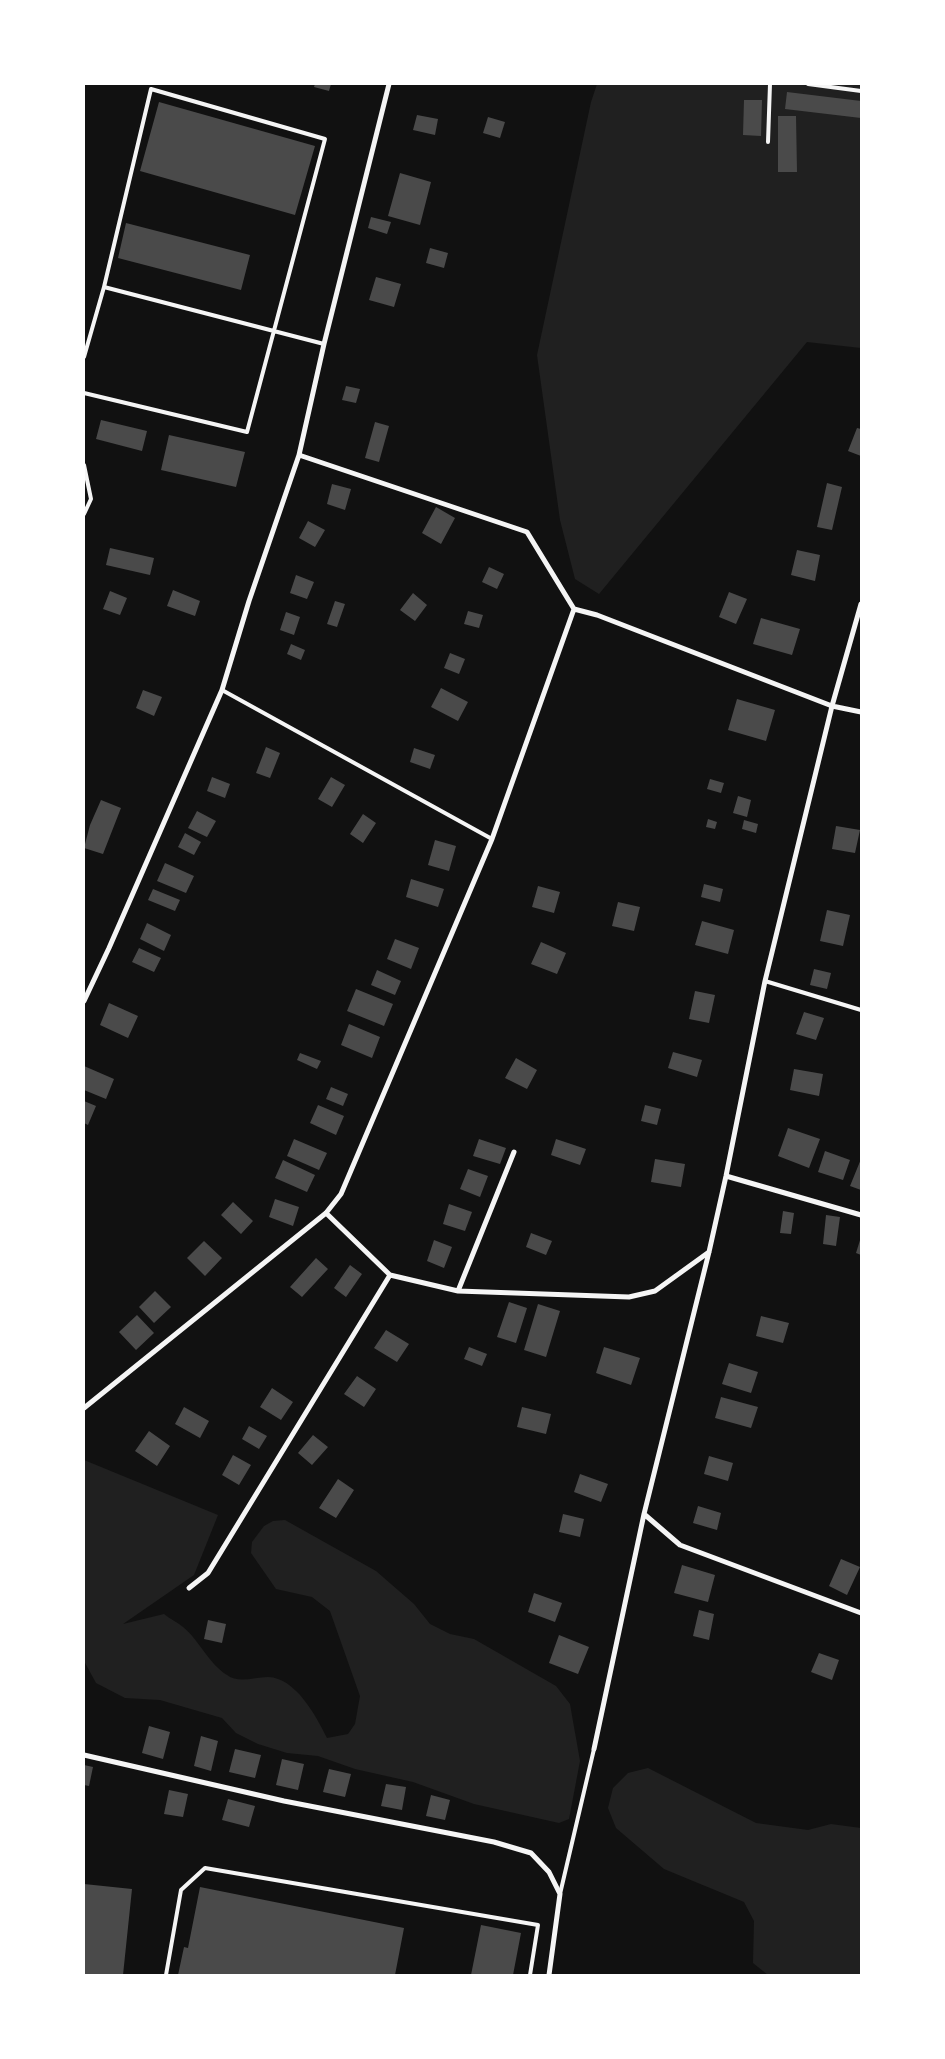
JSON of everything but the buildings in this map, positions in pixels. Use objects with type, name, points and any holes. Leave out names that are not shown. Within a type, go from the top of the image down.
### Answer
[{"type":"street","points":[[84,1001],[222,690],[249,601],[299,455],[324,344],[389,84]]},
{"type":"street","points":[[299,455],[527,532],[574,609],[597,616],[832,706],[861,712]]},
{"type":"street","points":[[594,1749],[644,1514],[726,1176],[765,980],[832,706],[861,604]]},
{"type":"street","points":[[84,1408],[326,1213],[341,1194],[492,839],[574,609]]},
{"type":"street","points":[[458,1291],[514,1152]]},
{"type":"street","points":[[726,1176],[861,1215]]},
{"type":"street","points":[[326,1213],[390,1275],[458,1291],[629,1297],[655,1291],[709,1252]]},
{"type":"street","points":[[189,1588],[208,1572],[390,1275]]},
{"type":"street","points":[[644,1514],[680,1545],[861,1613]]},
{"type":"street","points":[[84,1754],[284,1801],[494,1842],[531,1853],[549,1872],[560,1894],[549,1975]]},
{"type":"lane","points":[[768,142],[770,84]]},
{"type":"lane","points":[[808,84],[861,91]]},
{"type":"lane","points":[[84,358],[104,287],[151,89],[325,139],[247,432],[84,393]]},
{"type":"lane","points":[[104,287],[324,344]]},
{"type":"lane","points":[[84,466],[91,499],[84,514]]},
{"type":"lane","points":[[222,690],[492,839]]},
{"type":"lane","points":[[765,980],[861,1010]]},
{"type":"lane","points":[[560,1894],[594,1749]]},
{"type":"lane","points":[[166,1975],[181,1890],[204,1868],[538,1925],[530,1975]]},
{"type":"shaded area","points":[[597,84],[861,84],[861,348],[807,342],[599,594],[575,579],[560,520],[537,355],[591,102]]},
{"type":"shaded area","points":[[84,1460],[218,1515],[194,1575],[123,1624],[164,1614],[181,1625],[220,1670],[227,1675],[242,1680],[268,1677],[278,1679],[296,1691],[304,1700],[327,1738],[348,1734],[355,1724],[360,1696],[330,1611],[312,1597],[276,1589],[251,1553],[252,1542],[264,1526],[273,1521],[285,1520],[376,1571],[414,1604],[430,1624],[450,1634],[474,1639],[556,1686],[570,1704],[580,1761],[569,1819],[559,1823],[474,1804],[413,1782],[355,1769],[318,1756],[287,1753],[258,1744],[236,1733],[222,1718],[160,1700],[125,1698],[96,1683],[84,1661]]},
{"type":"shaded area","points":[[648,1768],[756,1823],[808,1830],[831,1824],[861,1828],[861,1975],[768,1975],[753,1963],[754,1921],[744,1902],[664,1869],[616,1828],[608,1808],[613,1788],[628,1773]]}]
